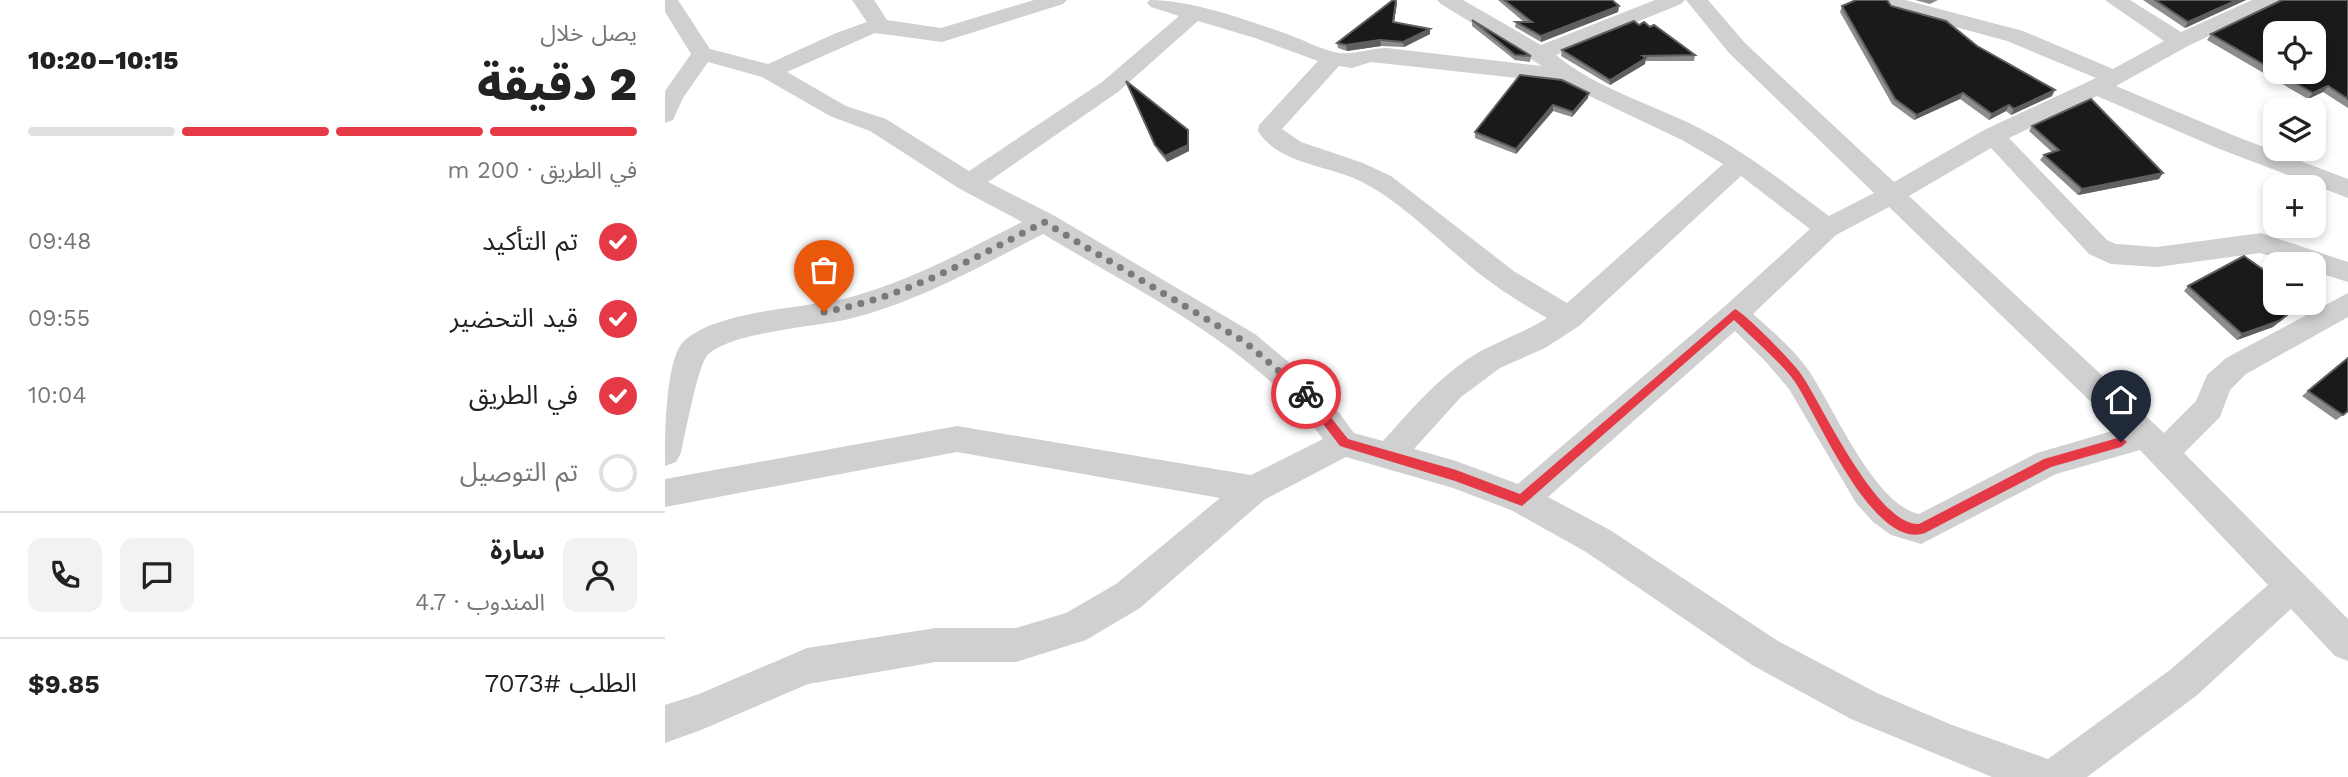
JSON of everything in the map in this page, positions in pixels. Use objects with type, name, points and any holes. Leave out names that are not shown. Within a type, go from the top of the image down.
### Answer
[{"type":"street","points":[[863,0],[880,26]]},
{"type":"street","points":[[770,72],[823,47],[880,26],[942,35],[1056,0]]},
{"type":"street","points":[[1448,0],[1540,53],[1567,76],[1691,134],[1740,163],[1827,228]]},
{"type":"street","points":[[1540,53],[1674,0]]},
{"type":"street","points":[[1697,0],[1737,48],[2154,444],[2348,644]]},
{"type":"street","points":[[1894,0],[1897,5],[2015,36],[2226,142],[2348,188]]},
{"type":"street","points":[[2116,0],[2180,41]]},
{"type":"street","points":[[1522,500],[1735,314],[1827,228],[1892,195],[1993,136],[2105,82],[2180,41],[2269,0]]},
{"type":"street","points":[[1161,1],[1194,14],[1263,33],[1333,59],[1352,61],[1368,55],[1388,55],[1567,76]]},
{"type":"street","points":[[671,14],[702,54],[770,72],[838,111],[878,125],[969,183],[1044,222],[1245,342],[1312,400],[1344,443],[1456,475],[1522,500],[1598,541],[1765,653],[1864,706],[1950,743],[2046,777]]},
{"type":"street","points":[[969,183],[1110,87],[1194,14]]},
{"type":"street","points":[[665,114],[673,86],[702,54]]},
{"type":"street","points":[[1333,59],[1271,125],[1270,131],[1276,138],[1292,148],[1327,158],[1380,180],[1506,280],[1569,318]]},
{"type":"street","points":[[1993,136],[2098,247],[2111,254],[2157,257],[2261,243],[2348,272]]},
{"type":"street","points":[[1389,456],[1450,388],[1490,360],[1535,340],[1569,318],[1740,163]]},
{"type":"street","points":[[665,453],[692,351],[710,338],[744,327],[850,308],[907,289],[955,268],[1044,222]]},
{"type":"street","points":[[1735,314],[1798,378],[1832,440],[1881,511],[1902,527],[1912,530],[1921,529],[2048,463],[2154,444],[2209,408],[2217,384],[2236,366],[2348,304]]},
{"type":"street","points":[[665,493],[957,439],[1253,490]]},
{"type":"street","points":[[665,724],[701,712],[807,666],[936,645],[1016,645],[1074,628],[1128,597],[1253,490],[1344,443]]},
{"type":"street","points":[[2055,777],[2183,683],[2291,587]]},
{"type":"building","points":[[1396,0],[1393,22],[1430,29],[1403,42],[1380,40],[1346,45],[1337,43]]},
{"type":"building","points":[[1504,0],[1612,0],[1619,6],[1541,36],[1516,22],[1532,22]]},
{"type":"building","points":[[1856,0],[1887,0],[1891,6],[1946,21],[1977,46],[2055,90],[2014,109],[2009,105],[1992,114],[1963,93],[1917,115],[1895,99],[1842,6]]},
{"type":"building","points":[[2155,0],[2237,0],[2188,22]]},
{"type":"building","points":[[2282,0],[2348,0],[2348,99],[2328,86],[2313,93],[2297,84],[2326,84],[2326,21],[2263,21],[2263,64],[2211,34]]},
{"type":"building","points":[[1472,20],[1531,56],[1515,55]]},
{"type":"building","points":[[1634,21],[1639,25],[1644,22],[1650,27],[1654,25],[1695,55],[1643,56],[1646,58],[1610,80],[1562,50]]},
{"type":"building","points":[[1520,75],[1562,80],[1589,93],[1573,112],[1553,105],[1516,149],[1475,132]]},
{"type":"building","points":[[1126,81],[1188,130],[1188,145],[1165,156],[1155,145]]},
{"type":"building","points":[[2091,99],[2163,173],[2082,189],[2044,155],[2059,150],[2032,126]]},
{"type":"building","points":[[2244,256],[2263,269],[2263,315],[2287,315],[2279,321],[2242,334],[2188,286]]},
{"type":"building","points":[[2348,358],[2348,411],[2343,415],[2308,391]]},
{"type":"way so far","points":[[824,312],[850,308],[907,289],[955,268],[1044,222],[1245,342],[1306,394]]},
{"type":"route","points":[[1306,394],[1344,443],[1456,475],[1522,500],[1735,314],[1798,378],[1832,440],[1881,511],[1902,527],[1921,529],[2048,463],[2121,442]]}]
